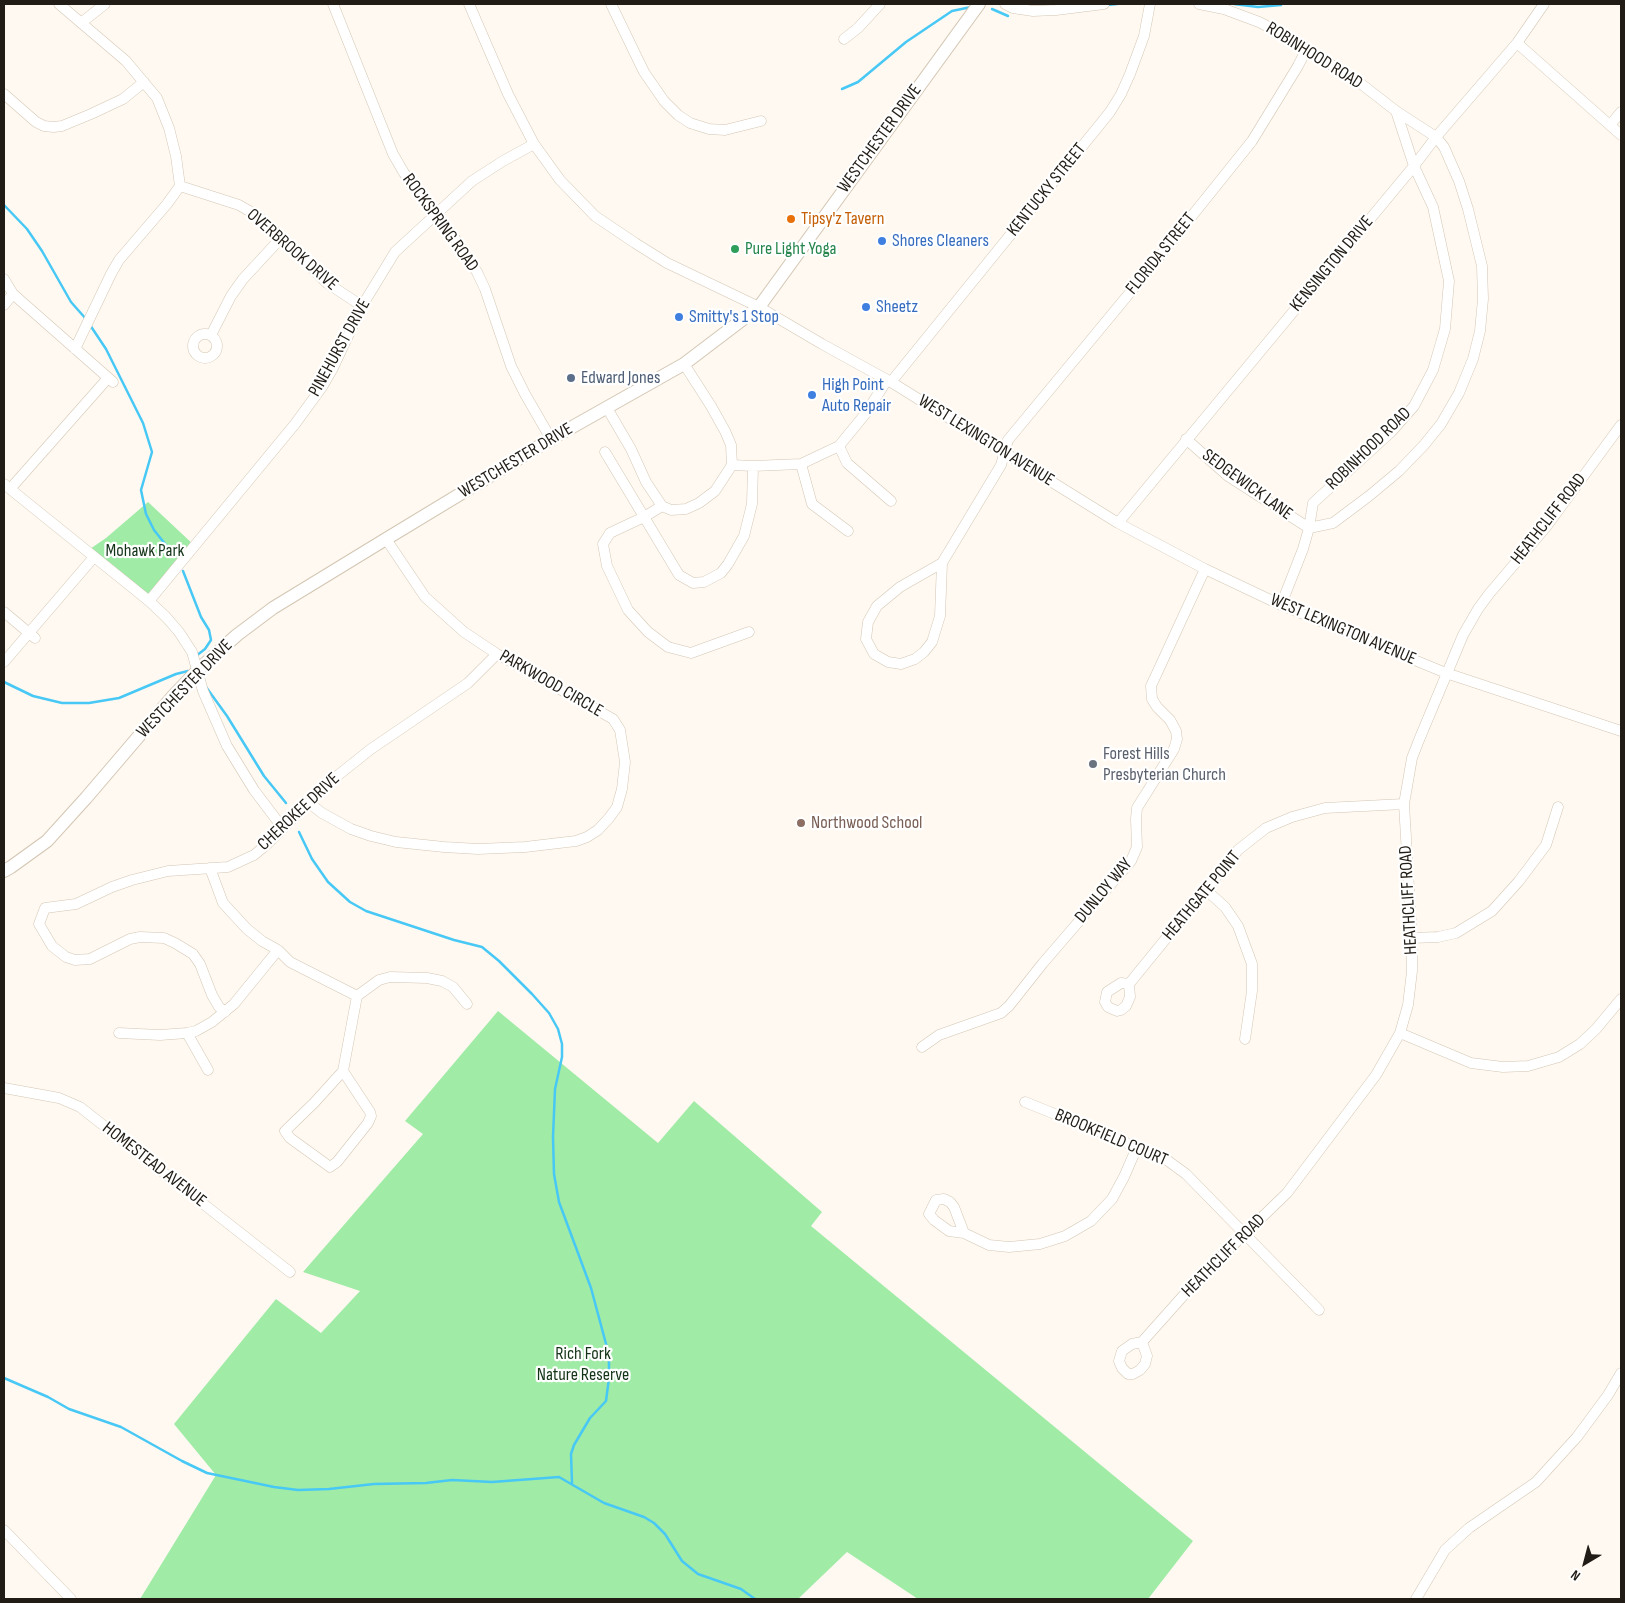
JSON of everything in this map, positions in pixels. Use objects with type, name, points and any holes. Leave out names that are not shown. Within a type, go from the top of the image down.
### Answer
[{"type":"main road","name":"WESTCHESTER DRIVE","points":[[4,871],[47,841],[198,670],[237,634],[273,608],[551,439],[684,364],[759,307],[979,4]]},
{"type":"street","points":[[81,23],[104,4]]},
{"type":"street","name":"ROCKSPRING ROAD","points":[[333,4],[393,154],[477,272],[485,289],[511,366],[551,439]]},
{"type":"street","name":"WEST LEXINGTON AVENUE","points":[[469,4],[508,94],[534,144],[560,180],[595,216],[667,263],[759,307],[889,381],[1118,522],[1205,569],[1281,605],[1446,674],[1621,731]]},
{"type":"street","points":[[612,4],[644,72],[664,101],[678,115],[690,123],[709,129],[725,130],[762,121]]},
{"type":"street","points":[[844,38],[858,28],[880,4]]},
{"type":"street","points":[[1005,4],[1013,8],[1033,11],[1104,4]]},
{"type":"street","name":"KENTUCKY STREET","points":[[839,446],[889,381],[1110,112],[1122,94],[1134,64],[1144,36],[1150,4]]},
{"type":"street","name":"ROBINHOOD ROAD","points":[[1199,4],[1259,22],[1307,48],[1436,137],[1444,147],[1459,181],[1468,208],[1482,266],[1484,299],[1480,331],[1473,358],[1459,394],[1441,424],[1418,452],[1392,477],[1333,523],[1309,528]]},
{"type":"street","name":"KENSINGTON DRIVE","points":[[1118,522],[1414,166],[1436,137],[1517,43],[1544,4]]},
{"type":"street","points":[[66,6],[81,23],[126,60],[157,98],[170,128],[180,186],[119,260],[110,274],[75,349]]},
{"type":"street","points":[[1517,43],[1621,135]]},
{"type":"street","name":"FLORIDA STREET","points":[[942,563],[1001,465],[1008,440],[1252,141],[1307,48]]},
{"type":"street","points":[[4,94],[36,122],[44,126],[54,127],[69,123],[115,102],[144,82]]},
{"type":"street","name":"ROBINHOOD ROAD","points":[[1281,605],[1303,549],[1313,503],[1391,432],[1414,406],[1433,370],[1445,329],[1449,280],[1432,207],[1414,166],[1396,110]]},
{"type":"street","points":[[1610,125],[1621,112]]},
{"type":"street","name":"PINEHURST DRIVE","points":[[149,601],[295,424],[322,387],[362,306],[395,252],[472,181],[502,161],[534,144]]},
{"type":"street","name":"OVERBROOK DRIVE","points":[[180,186],[239,205],[269,225],[327,283],[362,306]]},
{"type":"street","points":[[211,335],[231,296],[242,280],[281,238]]},
{"type":"street","points":[[4,278],[13,294],[111,380],[7,486],[149,601],[166,617],[192,652],[209,708],[227,746],[254,790],[282,827]]},
{"type":"street","points":[[4,305],[13,294]]},
{"type":"street","points":[[607,408],[631,449],[646,482],[662,506],[671,510],[686,509],[699,503],[715,492],[732,465],[731,445],[711,406],[684,364]]},
{"type":"street","name":"HEATHCLIFF ROAD","points":[[1142,1342],[1199,1278],[1287,1192],[1376,1075],[1400,1033],[1408,1005],[1412,972],[1412,938],[1404,804],[1412,758],[1463,635],[1483,601],[1546,527],[1621,425]]},
{"type":"street","name":"SEDGEWICK LANE","points":[[1186,439],[1228,476],[1309,528]]},
{"type":"street","points":[[732,465],[801,464],[839,446],[847,462],[891,501]]},
{"type":"street","points":[[605,452],[679,575],[693,583],[712,579],[721,572],[728,564],[744,536],[752,504],[753,466]]},
{"type":"street","points":[[801,464],[812,504],[848,531]]},
{"type":"street","points":[[662,506],[610,533],[604,544],[607,566],[628,610],[648,632],[668,647],[691,653],[749,632]]},
{"type":"street","name":"PARKWOOD CIRCLE","points":[[309,802],[339,823],[371,836],[396,842],[478,849],[525,847],[576,841],[587,837],[598,830],[609,818],[616,807],[622,790],[625,762],[620,730],[613,719],[497,654],[464,632],[425,597],[386,539]]},
{"type":"street","points":[[4,662],[32,635],[94,557]]},
{"type":"street","points":[[942,563],[940,616],[932,642],[915,660],[901,664],[888,662],[874,654],[866,640],[868,622],[877,606],[900,587],[942,563]]},
{"type":"street","name":"DUNLOY WAY","points":[[922,1047],[939,1035],[1001,1013],[1009,1006],[1043,963],[1131,861],[1137,847],[1137,808],[1163,768],[1176,743],[1177,735],[1174,727],[1152,699],[1152,686],[1205,569]]},
{"type":"street","points":[[4,612],[32,635]]},
{"type":"street","name":"CHEROKEE DRIVE","points":[[226,1012],[219,1007],[200,964],[193,954],[175,943],[164,938],[140,937],[100,955],[75,960],[66,957],[52,946],[39,924],[45,908],[76,904],[112,887],[168,871],[228,867],[248,858],[265,846],[282,827],[332,780],[371,749],[468,683],[497,654]]},
{"type":"street","name":"HEATHGATE POINT","points":[[1129,984],[1238,850],[1266,828],[1292,817],[1325,808],[1404,804]]},
{"type":"street","points":[[1412,938],[1438,937],[1456,933],[1492,911],[1519,881],[1546,845],[1558,807]]},
{"type":"street","points":[[210,868],[224,903],[247,929],[262,941],[278,950],[290,962],[357,996]]},
{"type":"street","points":[[1206,890],[1225,907],[1238,926],[1252,964],[1252,991],[1245,1038]]},
{"type":"street","points":[[119,1033],[160,1035],[187,1034],[196,1031],[226,1012],[278,950]]},
{"type":"street","points":[[343,1071],[371,1116],[368,1123],[337,1162],[330,1167],[326,1166],[290,1138],[285,1130],[314,1103],[343,1071],[357,996],[379,980],[390,976],[427,978],[442,981],[453,986],[467,1004]]},
{"type":"street","points":[[1400,1033],[1471,1063],[1503,1067],[1528,1066],[1559,1057],[1580,1044],[1596,1029],[1621,999]]},
{"type":"street","points":[[187,1034],[208,1070]]},
{"type":"street","name":"HOMESTEAD AVENUE","points":[[4,1088],[59,1098],[80,1107],[290,1272]]},
{"type":"street","name":"BROOKFIELD COURT","points":[[1025,1102],[1164,1158],[1186,1174],[1319,1310]]},
{"type":"street","points":[[964,1233],[988,1245],[1009,1247],[1040,1244],[1065,1236],[1091,1221],[1112,1199],[1137,1147]]},
{"type":"street","points":[[1416,1599],[1445,1550],[1469,1528],[1536,1482],[1576,1437],[1608,1395],[1621,1373]]},
{"type":"street","points":[[4,1530],[71,1599]]},
{"type":"green space","name":"Mohawk Park","points":[[148,502],[195,546],[149,601],[87,551],[106,538]]},
{"type":"green space","name":"Rich Fork Nature Reserve","points":[[498,1011],[658,1143],[694,1101],[822,1212],[811,1226],[1193,1541],[1148,1599],[918,1599],[847,1552],[798,1599],[140,1599],[216,1475],[174,1424],[276,1299],[321,1333],[360,1291],[303,1272],[423,1134],[405,1121]]},
{"type":"waterway","points":[[1107,5],[1117,4]]},
{"type":"waterway","points":[[1234,4],[1258,7],[1281,5]]},
{"type":"waterway","points":[[842,89],[858,82],[906,42],[952,11],[971,7]]},
{"type":"waterway","points":[[992,9],[1008,16]]},
{"type":"waterway","points":[[4,205],[27,229],[71,302],[86,319]]},
{"type":"waterway","points":[[90,325],[106,349],[143,423],[152,452],[141,490],[146,514],[154,530],[173,554]]},
{"type":"waterway","points":[[183,571],[201,617],[209,630],[211,640],[205,649],[196,656]]},
{"type":"waterway","points":[[4,682],[33,696],[62,703],[89,703],[119,698],[176,674],[188,671]]},
{"type":"waterway","points":[[206,687],[227,716],[264,776],[286,803]]},
{"type":"waterway","points":[[299,832],[312,859],[328,882],[350,902],[366,911],[454,940],[482,947],[532,994],[549,1013],[558,1029],[562,1044],[562,1057],[555,1089],[554,1174],[559,1202],[591,1288],[609,1355],[606,1401],[590,1418],[574,1445],[571,1454],[572,1483]]},
{"type":"waterway","points":[[4,1378],[48,1397],[69,1409],[121,1427],[207,1473],[274,1487],[298,1490],[329,1489],[374,1484],[426,1483],[452,1480],[492,1482],[559,1477],[604,1503],[644,1517],[654,1523],[665,1534],[682,1561],[698,1574],[741,1589],[755,1599]]},
{"type":"place","name":"Tipsy'z Tavern","points":[[791,219]]},
{"type":"place","name":"Shores Cleaners","points":[[882,241]]},
{"type":"place","name":"Pure Light Yoga","points":[[735,249]]},
{"type":"place","name":"Sheetz","points":[[866,307]]},
{"type":"place","name":"Smitty's 1 Stop","points":[[679,317]]},
{"type":"place","name":"Edward Jones","points":[[571,378]]},
{"type":"place","name":"High Point Auto Repair","points":[[812,395]]},
{"type":"place","name":"Forest Hills Presbyterian Church","points":[[1093,764]]},
{"type":"place","name":"Northwood School","points":[[801,823]]}]
